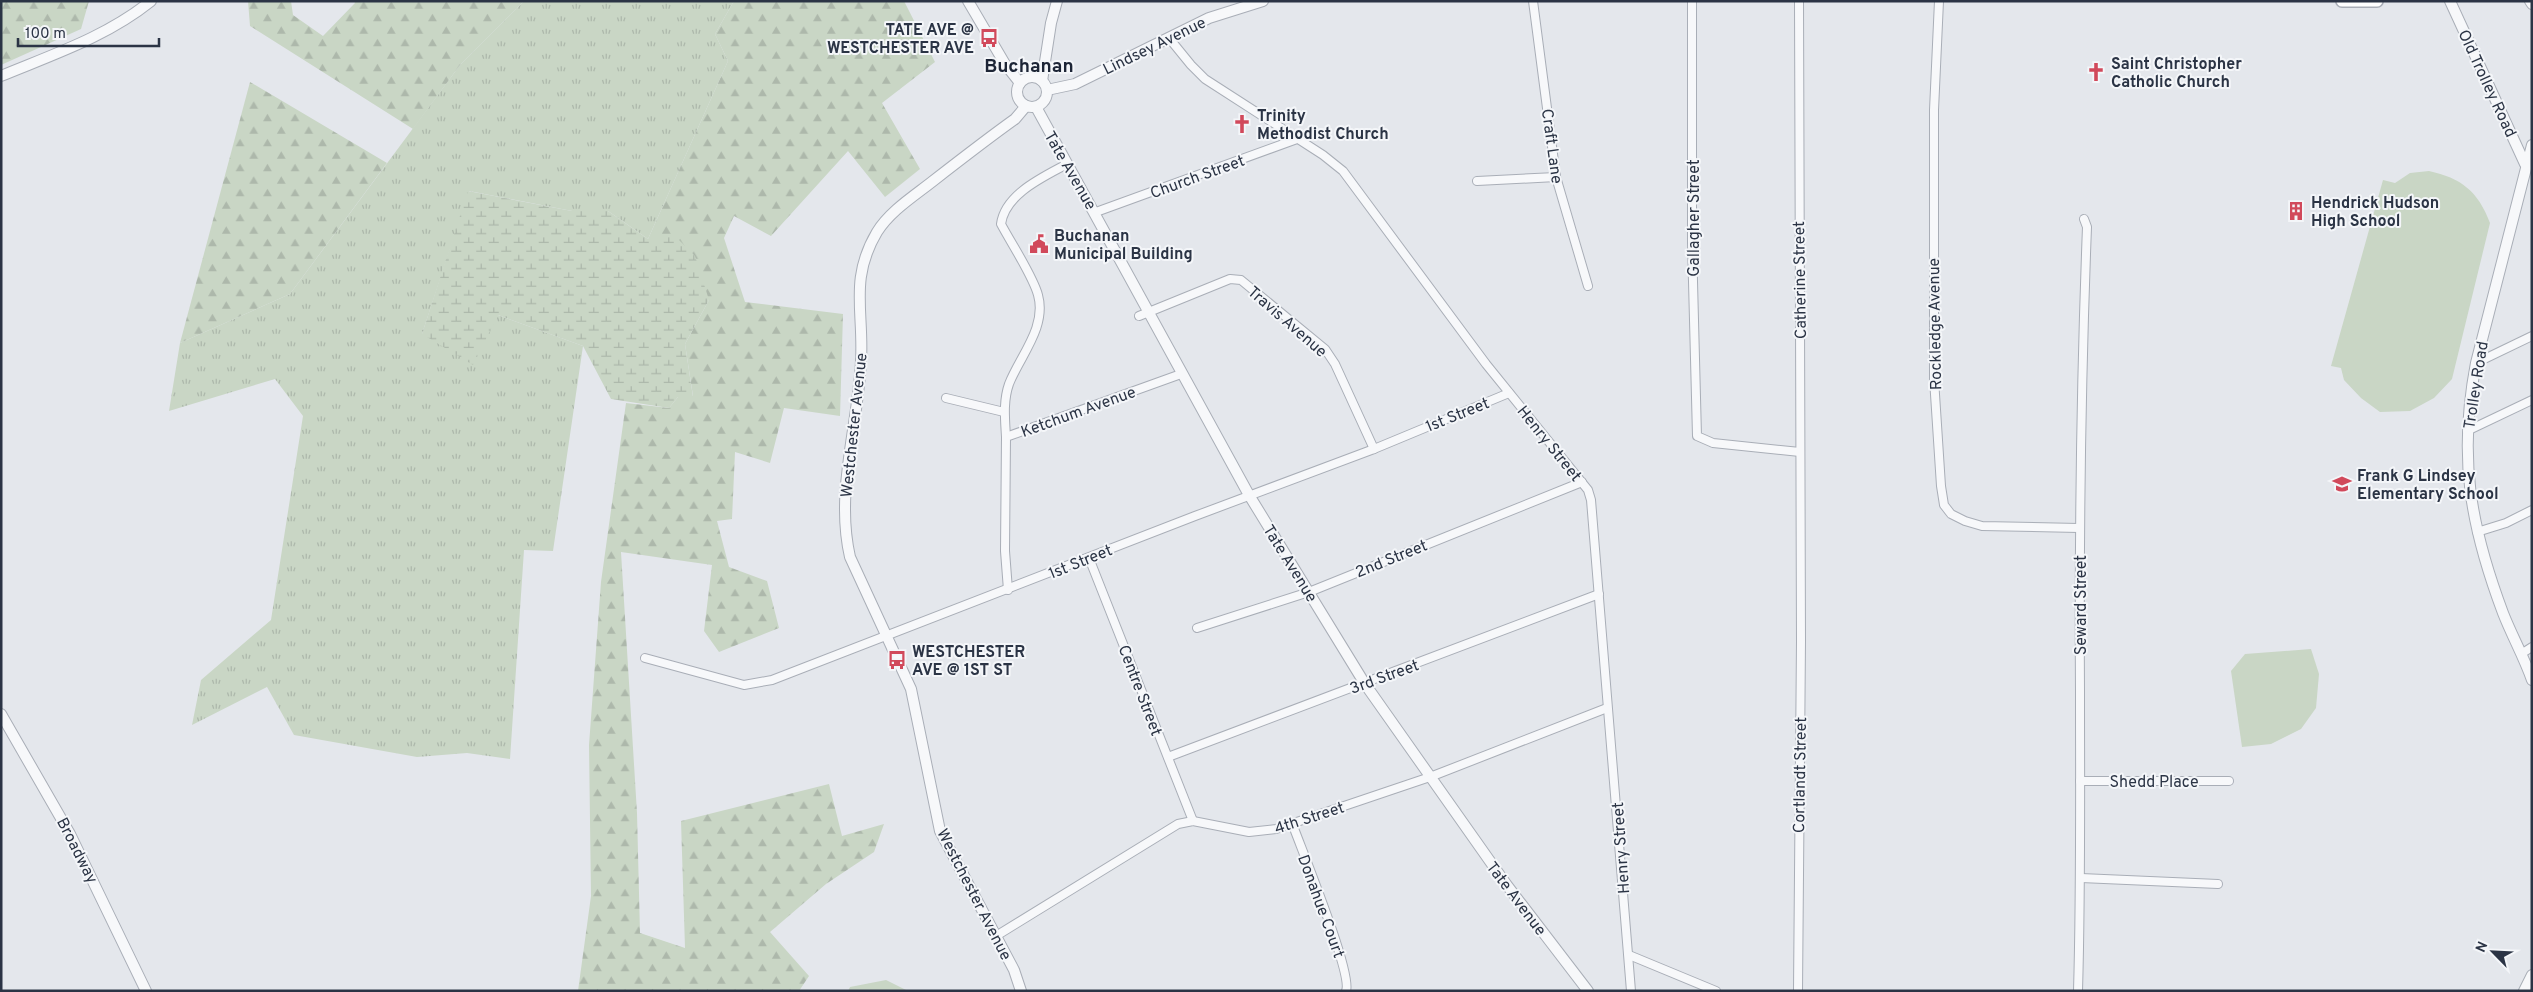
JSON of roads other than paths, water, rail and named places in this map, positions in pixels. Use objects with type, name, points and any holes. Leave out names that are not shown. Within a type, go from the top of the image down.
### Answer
[{"type":"main road","points":[[2342,1],[2377,1]]},
{"type":"street","points":[[1,76],[123,23],[151,1]]},
{"type":"street","points":[[968,1],[1002,59],[1020,84],[1018,96],[1031,107],[1046,99],[1044,85],[1051,22],[1057,1]]},
{"type":"street","name":"Lindsey Avenue","points":[[1044,85],[1075,84],[1209,18],[1262,1]]},
{"type":"street","name":"Craft Lane","points":[[1533,1],[1556,177],[1588,286]]},
{"type":"street","name":"Gallagher Street","points":[[1692,1],[1692,243],[1697,434],[1713,443],[1800,452]]},
{"type":"street","name":"Catherine Street","points":[[1799,1],[1800,559]]},
{"type":"street","name":"Rockledge Avenue","points":[[1939,1],[1934,110],[1934,379],[1944,505],[1950,514],[1965,522],[1982,526],[2080,528]]},
{"type":"street","name":"Old Trolley Road","points":[[2450,1],[2525,164]]},
{"type":"street","name":"Henry Street","points":[[1169,38],[1205,80],[1324,155],[1343,171],[1509,393],[1582,482],[1591,500],[1607,708],[1615,772],[1631,991]]},
{"type":"street","points":[[1020,84],[1030,78],[1044,85]]},
{"type":"street","name":"Tate Avenue","points":[[1031,107],[1096,212],[1181,374],[1249,496],[1365,684],[1506,884],[1588,991]]},
{"type":"street","name":"Westchester Avenue","points":[[1021,991],[1014,970],[940,831],[911,689],[850,557],[846,538],[846,471],[854,430],[862,360],[858,292],[862,268],[878,231],[904,203],[1031,107]]},
{"type":"street","name":"Church Street","points":[[1096,212],[1297,139]]},
{"type":"street","name":"Trolley Road","points":[[2532,145],[2525,164],[2476,363],[2467,431],[2469,478],[2477,532],[2488,572],[2532,680]]},
{"type":"street","points":[[1006,437],[1004,412],[1009,384],[1039,321],[1040,308],[1038,295],[1001,224],[1003,215],[1021,193],[1041,178],[1067,164]]},
{"type":"street","points":[[1478,181],[1556,177]]},
{"type":"street","name":"Seward Street","points":[[2078,991],[2082,341],[2087,227],[2084,219]]},
{"type":"street","name":"Travis Avenue","points":[[1149,312],[1196,292],[1236,278],[1241,280],[1325,350],[1334,364],[1374,449]]},
{"type":"street","points":[[1139,316],[1149,312]]},
{"type":"street","points":[[2476,363],[2532,336]]},
{"type":"street","name":"Ketchum Avenue","points":[[1008,590],[1005,551],[1006,437],[1181,374]]},
{"type":"street","name":"1st Street","points":[[645,658],[727,681],[756,684],[772,680],[1374,449],[1509,393]]},
{"type":"street","points":[[946,398],[1004,412]]},
{"type":"street","points":[[2467,431],[2532,400]]},
{"type":"street","name":"2nd Street","points":[[1197,628],[1309,592],[1582,482]]},
{"type":"street","points":[[2477,532],[2506,523],[2532,510]]},
{"type":"street","name":"Centre Street","points":[[1089,558],[1193,822]]},
{"type":"street","name":"Cortlandt Street","points":[[1798,991],[1800,559]]},
{"type":"street","name":"3rd Street","points":[[1168,757],[1599,594]]},
{"type":"street","points":[[2521,654],[2532,647]]},
{"type":"street","name":"4th Street","points":[[996,936],[1178,824],[1193,822],[1250,832],[1276,829],[1430,777],[1607,708]]},
{"type":"street","name":"Broadway","points":[[1,714],[70,834],[146,991]]},
{"type":"street","name":"Shedd Place","points":[[2080,781],[2229,781]]},
{"type":"street","name":"Donahue Court","points":[[1292,823],[1343,961],[1348,986],[1346,991]]},
{"type":"street","points":[[2080,878],[2218,884]]},
{"type":"street","points":[[1629,955],[1716,991]]},
{"type":"street","points":[[2524,991],[2531,974]]},
{"type":"place","name":"TATE AVE @ WESTCHESTER AVE","points":[[989,38]]},
{"type":"place","name":"Saint Christopher Catholic Church","points":[[2096,72]]},
{"type":"place","name":"Trinity Methodist Church","points":[[1242,124]]},
{"type":"place","name":"Hendrick Hudson High School","points":[[2296,211]]},
{"type":"place","name":"Buchanan Municipal Building","points":[[1039,244]]},
{"type":"place","name":"Frank G Lindsey Elementary School","points":[[2342,484]]},
{"type":"place","name":"WESTCHESTER AVE @ 1ST ST","points":[[897,660]]},
{"type":"district","name":"Buchanan","points":[[1029,65]]}]
